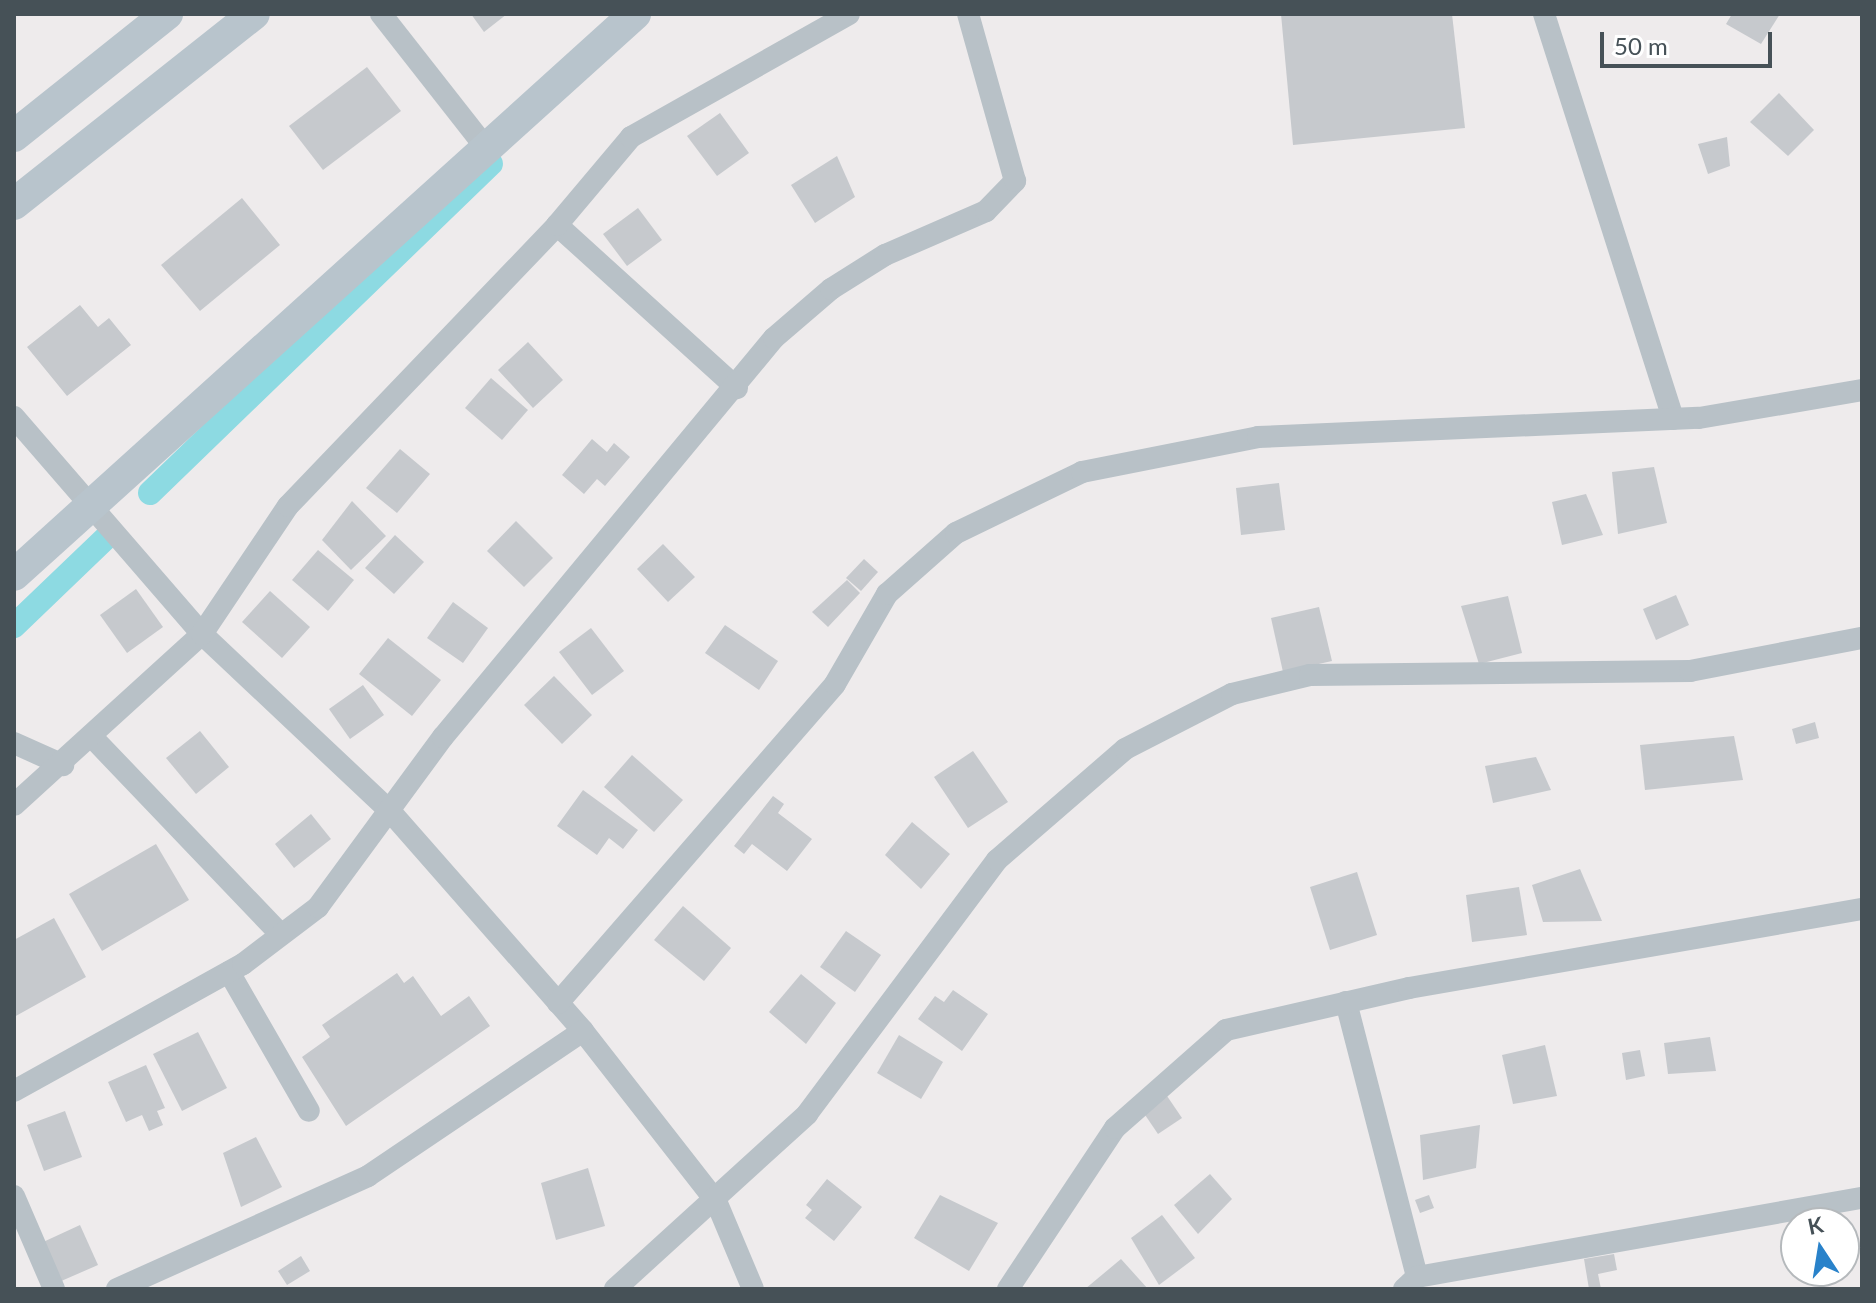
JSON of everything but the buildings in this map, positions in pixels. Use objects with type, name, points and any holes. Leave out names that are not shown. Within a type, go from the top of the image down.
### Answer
[{"type":"street","points":[[14,136],[167,14]]},
{"type":"street","points":[[14,204],[254,14]]},
{"type":"street","points":[[381,14],[486,148]]},
{"type":"street","points":[[14,575],[91,502],[635,14]]},
{"type":"street","points":[[14,805],[93,738],[202,634],[288,506],[557,225],[631,137],[849,14]]},
{"type":"street","points":[[14,1091],[229,972],[318,907],[389,810],[557,597],[737,388],[774,338],[831,289],[885,255],[986,211],[1015,181],[968,14]]},
{"type":"street","points":[[1544,14],[1673,419]]},
{"type":"street","points":[[557,225],[737,388]]},
{"type":"street","points":[[558,1003],[835,684],[887,594],[956,533],[1082,472],[1258,437],[1673,419],[1862,390]]},
{"type":"street","points":[[14,417],[91,502],[202,634],[389,810],[583,1031],[716,1201],[753,1289]]},
{"type":"street","points":[[615,1289],[716,1201],[807,1114],[997,860],[1125,749],[1232,694],[1310,675],[1690,671],[1862,638]]},
{"type":"street","points":[[93,738],[281,935]]},
{"type":"street","points":[[14,743],[63,765]]},
{"type":"street","points":[[1008,1289],[1115,1128],[1226,1030],[1346,1002],[1862,909]]},
{"type":"street","points":[[229,972],[309,1111]]},
{"type":"street","points":[[1346,1002],[1410,1283],[1862,1198]]},
{"type":"street","points":[[117,1289],[368,1176],[583,1031]]},
{"type":"street","points":[[14,1196],[54,1289]]},
{"type":"waterway","points":[[150,493],[491,164]]},
{"type":"waterway","points":[[14,626],[109,535]]}]
